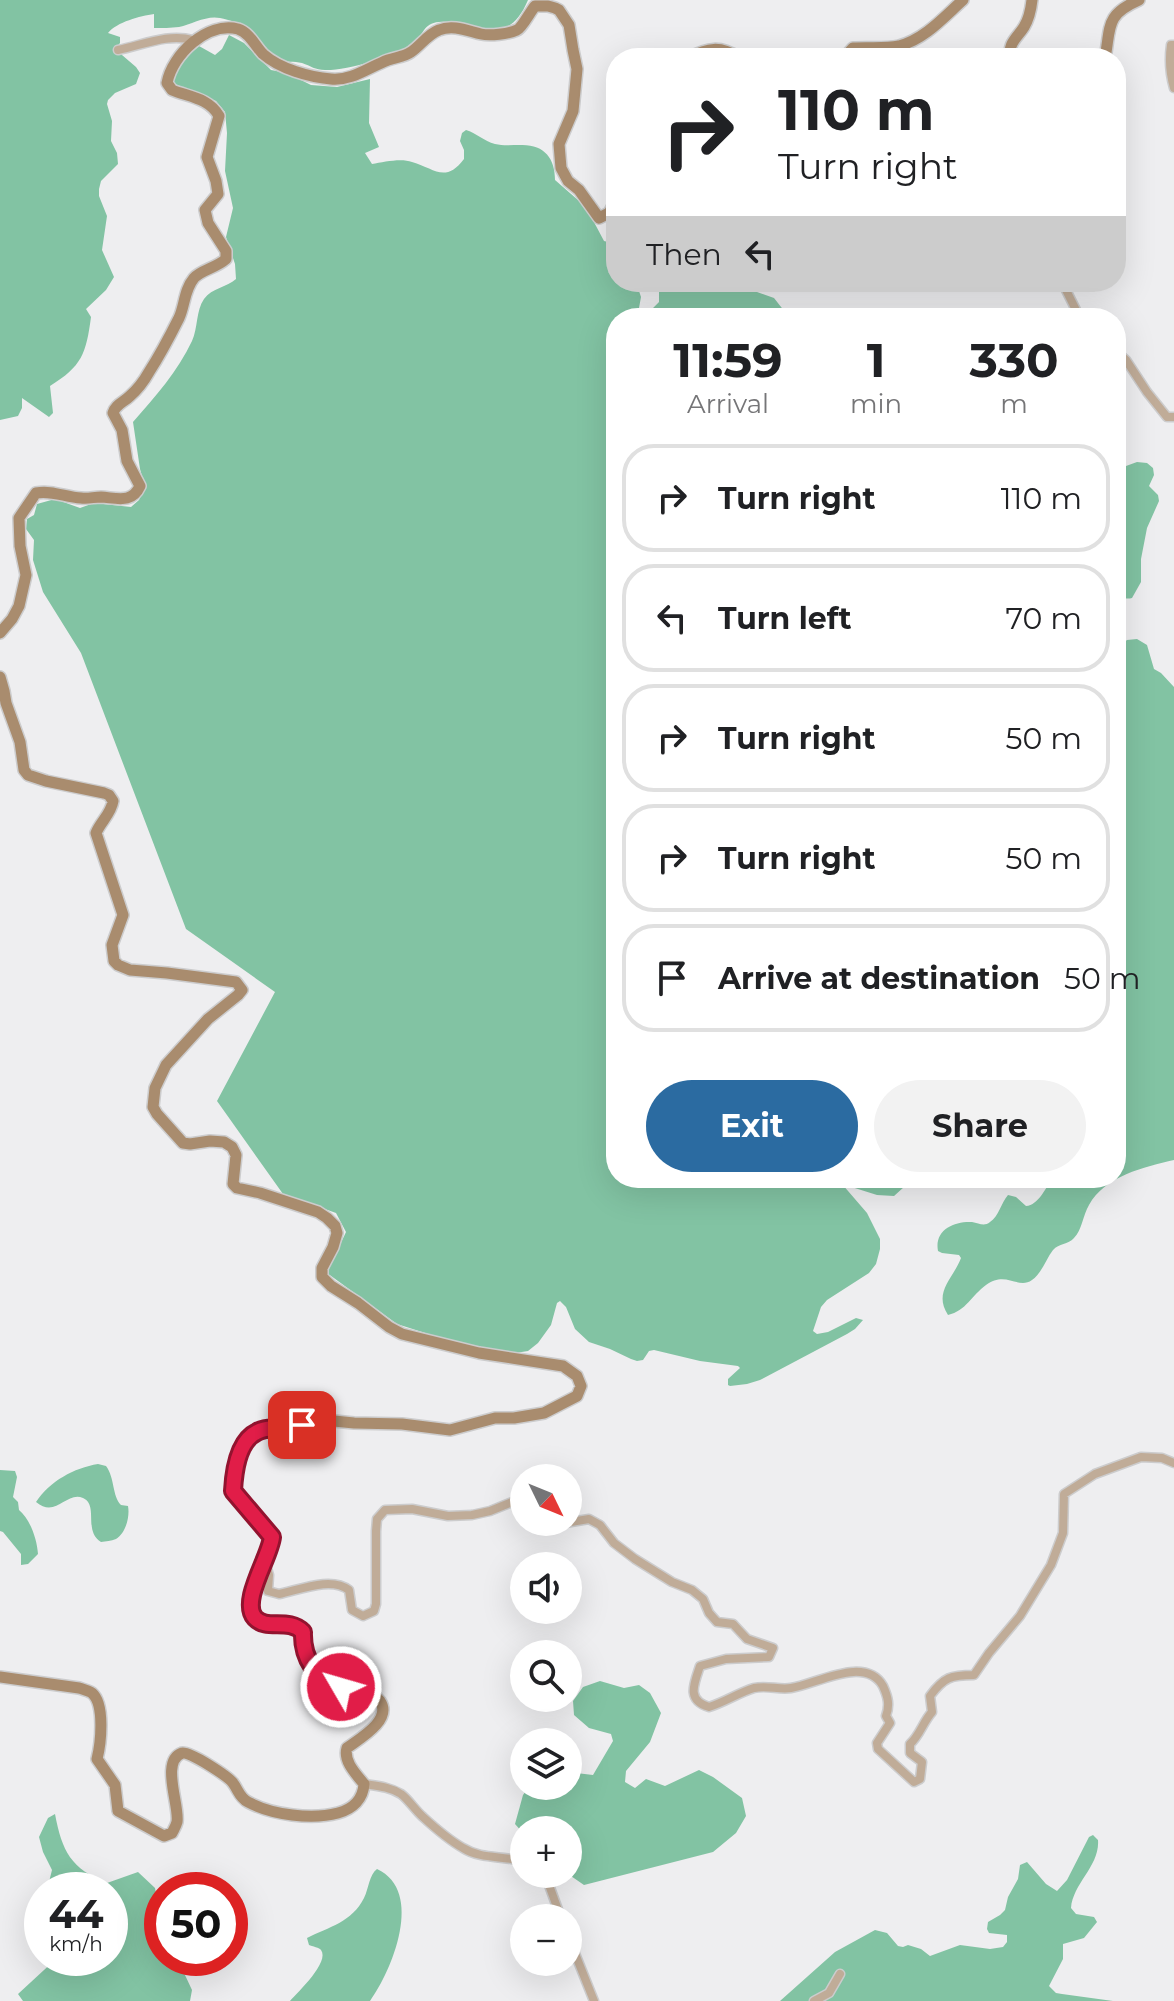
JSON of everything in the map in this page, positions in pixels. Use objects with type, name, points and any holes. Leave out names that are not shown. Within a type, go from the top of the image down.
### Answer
[{"type":"main road","points":[[853,48],[907,43],[942,21],[963,0]]},
{"type":"main road","points":[[1010,48],[1025,27],[1032,0]]},
{"type":"main road","points":[[1107,48],[1112,18],[1139,0]]},
{"type":"main road","points":[[0,633],[19,606],[26,575],[19,518],[36,493],[48,491],[75,498],[128,499],[139,490],[140,486],[124,454],[122,430],[113,413],[116,406],[139,388],[149,373],[180,314],[183,300],[195,277],[226,259],[226,251],[208,223],[205,210],[218,194],[207,157],[219,116],[212,105],[172,90],[167,83],[177,58],[193,40],[221,29],[238,29],[274,62],[335,80],[354,76],[390,59],[404,56],[439,30],[457,28],[483,34],[517,31],[535,6],[555,8],[569,25],[577,69],[573,111],[559,144],[561,168],[599,218],[606,214]]},
{"type":"main road","points":[[0,677],[20,742],[24,770],[28,775],[104,793],[113,801],[111,812],[96,833],[123,915],[112,945],[114,961],[130,970],[236,982],[242,990],[208,1019],[166,1065],[153,1096],[157,1114],[183,1143],[224,1142],[232,1147],[236,1155],[233,1184],[237,1188],[318,1212],[327,1218],[337,1233],[322,1268],[322,1277],[389,1327],[402,1334],[479,1353],[563,1366],[577,1376],[581,1386],[577,1396],[544,1413],[495,1418],[450,1430],[314,1419],[296,1430],[257,1431],[242,1449],[233,1479],[233,1491],[272,1537],[257,1578],[251,1605],[253,1615],[257,1620],[298,1627],[303,1632],[303,1649],[324,1680],[373,1695],[381,1702],[383,1709],[381,1721],[347,1748],[348,1762],[364,1784],[358,1801],[340,1813],[316,1817],[294,1815],[247,1801],[231,1780],[185,1752],[176,1759],[171,1775],[178,1821],[172,1833],[164,1836],[118,1811],[115,1785],[97,1759],[101,1740],[98,1703],[91,1692],[0,1677]]},
{"type":"street","points":[[118,50],[170,38],[193,40]]},
{"type":"street","points":[[1174,45],[1171,45],[1170,71],[1174,88]]},
{"type":"street","points":[[1126,360],[1161,411],[1167,417],[1174,417]]},
{"type":"street","points":[[582,1520],[589,1519],[600,1525],[614,1543],[635,1559],[672,1582],[692,1590],[703,1599],[717,1622],[733,1624],[747,1639],[773,1648],[769,1657],[726,1659],[700,1666],[694,1688],[694,1697],[700,1704],[709,1707],[757,1687],[788,1689],[841,1672],[867,1673],[878,1679],[889,1707],[886,1716],[890,1723],[877,1743],[878,1749],[914,1782],[920,1779],[922,1762],[910,1753],[910,1744],[918,1737],[932,1712],[930,1696],[940,1683],[954,1675],[974,1675],[1020,1616],[1051,1565],[1063,1533],[1064,1494],[1095,1474],[1141,1457],[1162,1458],[1174,1463]]},
{"type":"street","points":[[264,1561],[269,1575],[268,1591],[272,1594],[329,1583],[342,1585],[349,1590],[352,1610],[363,1616],[374,1611],[376,1604],[377,1519],[385,1510],[412,1509],[448,1516],[472,1515],[510,1503]]},
{"type":"street","points":[[364,1784],[399,1793],[422,1816],[464,1849],[489,1858],[510,1858]]},
{"type":"street","points":[[582,1971],[594,2001]]},
{"type":"street","points":[[814,2001],[829,1993],[840,1974]]},
{"type":"green space","points":[[0,0],[528,0],[519,16],[500,29],[453,22],[434,23],[426,27],[413,45],[396,54],[334,70],[278,59],[249,28],[215,17],[179,27],[154,28],[154,14],[129,20],[112,29],[108,33],[120,37],[115,49],[140,73],[136,84],[115,93],[107,104],[112,121],[111,141],[118,164],[101,181],[99,196],[107,216],[102,250],[114,277],[106,290],[86,309],[91,317],[81,358],[50,386],[53,413],[49,417],[22,398],[18,416],[0,420]]},
{"type":"green space","points":[[229,35],[244,43],[271,70],[287,73],[311,85],[337,87],[370,79],[369,123],[379,147],[365,153],[372,164],[403,160],[439,172],[451,171],[464,159],[460,141],[466,130],[495,144],[528,145],[542,150],[553,165],[555,180],[586,207],[606,242],[606,292],[639,292],[639,308],[606,308],[606,1188],[845,1188],[867,1213],[880,1239],[876,1264],[869,1273],[827,1300],[821,1307],[813,1331],[817,1334],[828,1332],[856,1318],[863,1320],[847,1334],[760,1380],[730,1386],[728,1379],[740,1368],[738,1366],[654,1350],[649,1351],[643,1360],[631,1359],[589,1342],[575,1329],[566,1307],[560,1301],[551,1325],[538,1343],[528,1351],[509,1354],[397,1324],[327,1273],[346,1232],[336,1213],[283,1194],[217,1101],[275,992],[186,929],[81,653],[43,592],[33,560],[34,540],[26,529],[27,519],[34,515],[37,504],[55,499],[80,508],[94,503],[131,507],[139,500],[145,487],[133,422],[180,363],[194,336],[204,299],[236,279],[235,264],[226,237],[233,208],[225,171],[225,112],[216,101],[172,80],[199,46],[215,55]]},
{"type":"green space","points":[[659,292],[757,292],[774,298],[782,308],[653,308],[659,302]]},
{"type":"green space","points":[[1137,462],[1147,463],[1153,468],[1154,475],[1149,486],[1158,495],[1159,501],[1147,528],[1141,559],[1141,582],[1132,598],[1126,598],[1126,466]]},
{"type":"green space","points":[[1137,639],[1147,645],[1154,669],[1174,687],[1174,1160],[1126,1174],[1126,641]]},
{"type":"green space","points":[[855,1188],[903,1188],[894,1196],[877,1195]]},
{"type":"green space","points":[[1046,1188],[1104,1188],[1089,1205],[1077,1235],[1053,1250],[1032,1280],[1022,1283],[1006,1279],[993,1281],[960,1310],[948,1315],[943,1292],[961,1258],[938,1251],[942,1232],[952,1225],[965,1222],[988,1223],[996,1216],[1008,1195],[1016,1197],[1026,1206],[1038,1199]]},
{"type":"green space","points":[[98,1464],[106,1466],[118,1501],[128,1506],[122,1533],[114,1540],[101,1542],[93,1531],[88,1501],[71,1498],[49,1508],[36,1502],[63,1477]]},
{"type":"green space","points":[[0,1470],[15,1471],[17,1477],[13,1497],[30,1524],[38,1554],[28,1564],[21,1565],[21,1554],[0,1531]]},
{"type":"green space","points":[[600,1681],[624,1688],[639,1685],[650,1693],[661,1713],[650,1742],[626,1771],[625,1782],[635,1788],[646,1779],[665,1786],[699,1770],[742,1798],[746,1816],[736,1833],[713,1852],[582,1884],[582,1816],[517,1816],[522,1800],[582,1800],[582,1774],[593,1775],[613,1741],[611,1734],[589,1728],[574,1715],[574,1712],[582,1712],[583,1687]]},
{"type":"green space","points":[[55,1814],[65,1848],[85,1872],[52,1872],[39,1837],[48,1818]]},
{"type":"green space","points":[[1093,1835],[1098,1840],[1095,1858],[1076,1890],[1071,1908],[1076,1914],[1094,1917],[1097,1922],[1084,1938],[1063,1944],[1063,1959],[1049,1986],[1056,1993],[1113,2001],[780,2001],[835,1952],[875,1930],[887,1933],[898,1946],[921,1949],[930,1956],[960,1945],[990,1949],[1003,1947],[1007,1935],[989,1933],[988,1922],[1005,1910],[1018,1879],[1020,1865],[1027,1862],[1046,1884],[1057,1891],[1067,1880],[1089,1837]]},
{"type":"green space","points":[[377,1869],[391,1880],[399,1895],[402,1913],[395,1952],[379,1988],[370,2001],[290,2001],[312,1977],[323,1955],[321,1950],[309,1945],[307,1938],[353,1913],[364,1898]]},
{"type":"green space","points":[[138,1872],[144,1878],[144,1976],[185,1976],[192,1990],[190,2001],[23,2001],[18,1994],[38,1976],[128,1976],[128,1876]]},
{"type":"route","points":[[302,1425],[296,1430],[257,1431],[249,1438],[242,1449],[233,1479],[233,1491],[272,1537],[257,1578],[251,1605],[253,1615],[265,1623],[298,1627],[303,1632],[303,1649],[316,1672],[324,1680],[341,1687]]}]
